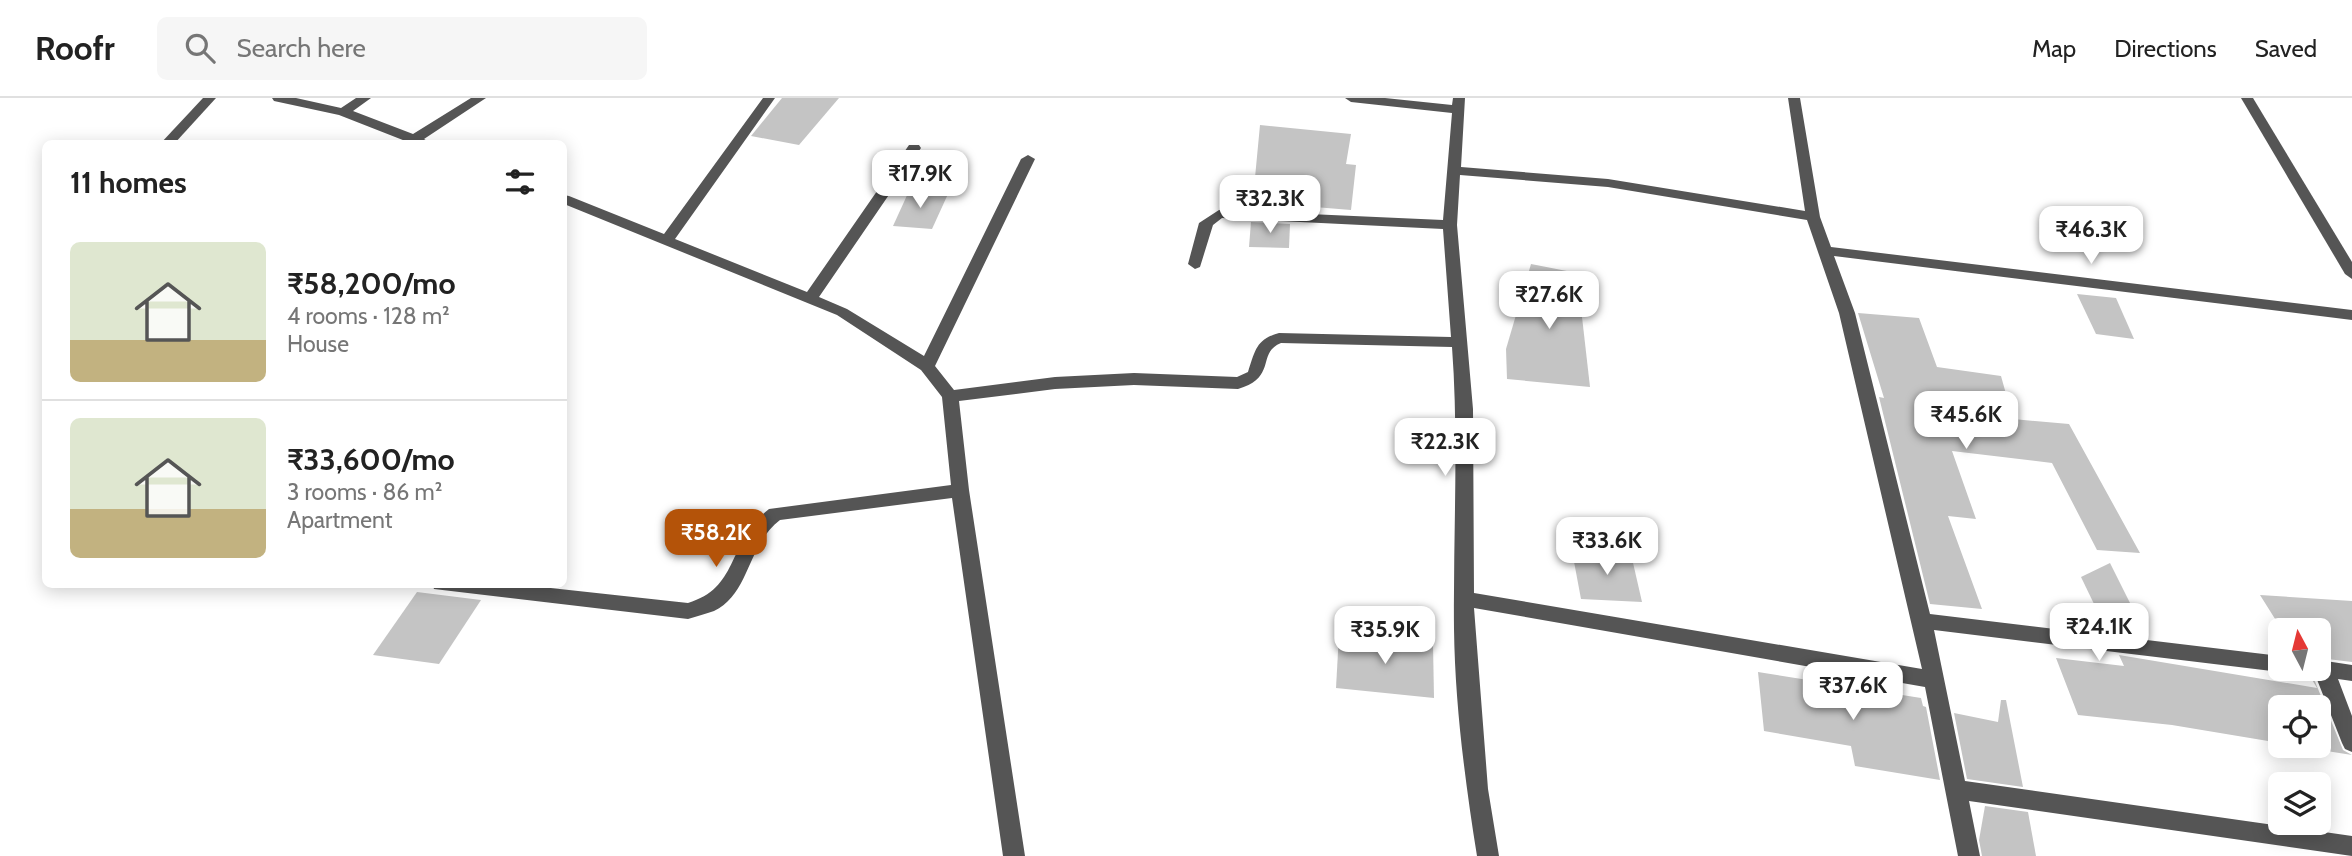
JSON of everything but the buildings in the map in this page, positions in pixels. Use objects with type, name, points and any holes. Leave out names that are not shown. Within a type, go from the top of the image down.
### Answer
[{"type":"street","points":[[170,140],[211,98]]},
{"type":"street","points":[[278,98],[343,112],[417,140]]},
{"type":"street","points":[[343,112],[365,98]]},
{"type":"street","points":[[421,140],[480,98]]},
{"type":"street","points":[[666,241],[769,98]]},
{"type":"street","points":[[1352,98],[1459,104],[1450,225],[1465,409],[1464,600],[1478,789],[1488,856]]},
{"type":"street","points":[[1794,98],[1813,217],[1847,313],[1922,621],[1969,856]]},
{"type":"street","points":[[2248,98],[2352,274]]},
{"type":"street","points":[[810,299],[914,148]]},
{"type":"street","points":[[927,366],[1028,159]]},
{"type":"street","points":[[1454,170],[1608,183],[1813,217]]},
{"type":"street","points":[[567,201],[842,312],[927,366],[950,396],[960,490],[1014,856]]},
{"type":"street","points":[[1195,264],[1206,223],[1219,214],[1450,225]]},
{"type":"street","points":[[1826,251],[2352,315]]},
{"type":"street","points":[[950,396],[1055,383],[1134,379],[1238,383],[1250,381],[1257,375],[1263,345],[1279,338],[1458,342]]},
{"type":"street","points":[[478,588],[688,611],[706,608],[726,593],[755,532],[762,521],[775,514],[960,490]]},
{"type":"street","points":[[1464,600],[1934,680]]},
{"type":"street","points":[[1922,621],[2268,663]]},
{"type":"street","points":[[2331,670],[2352,673]]},
{"type":"street","points":[[2324,681],[2352,743]]},
{"type":"street","points":[[1956,789],[2352,846]]}]
